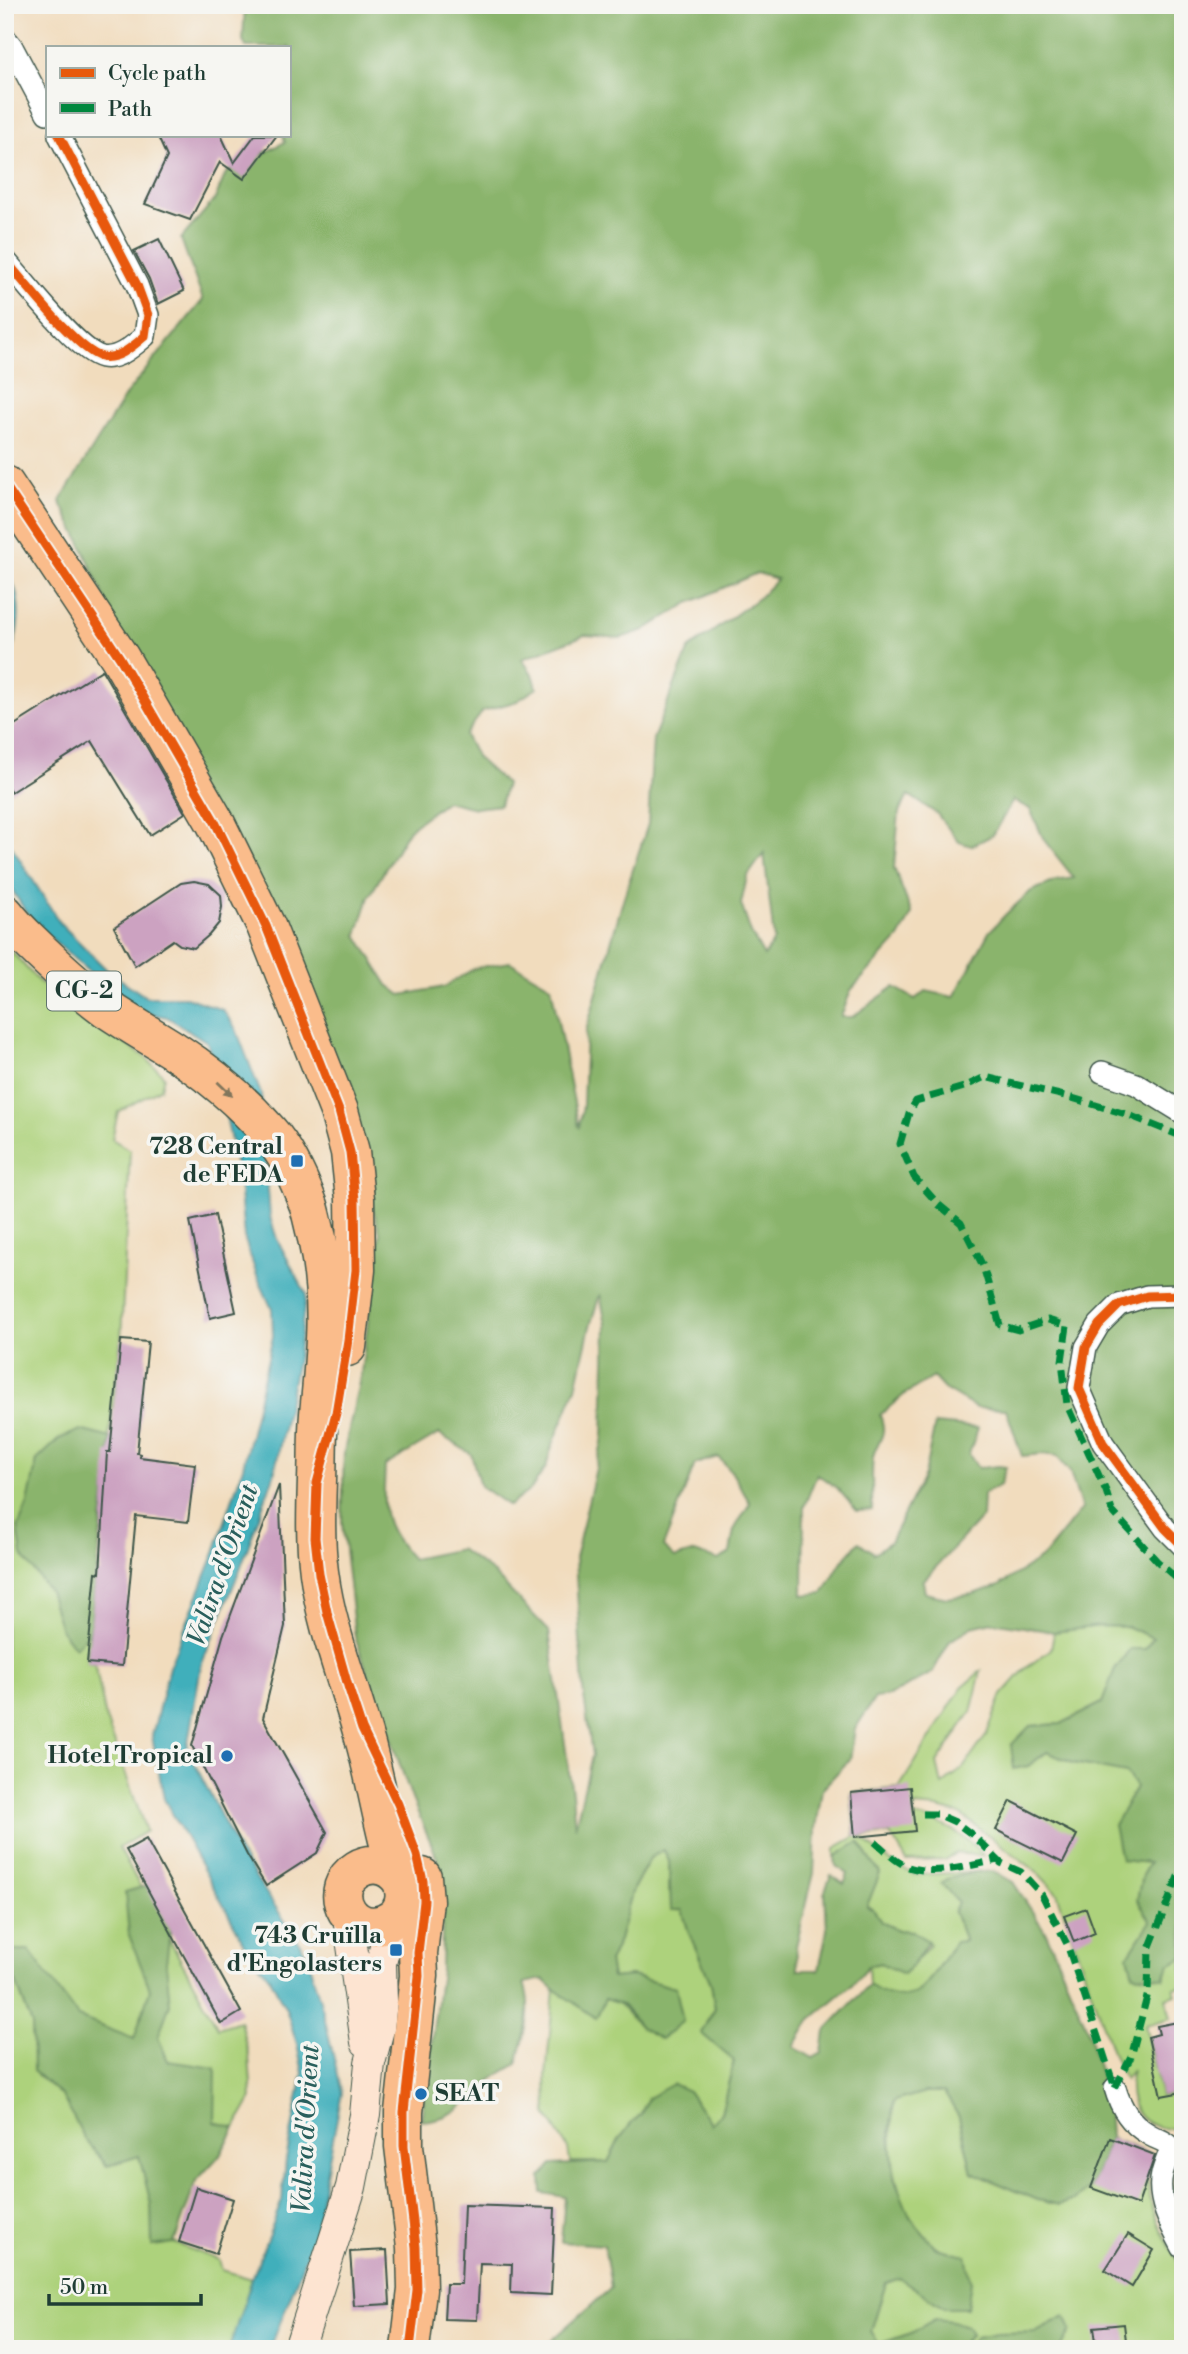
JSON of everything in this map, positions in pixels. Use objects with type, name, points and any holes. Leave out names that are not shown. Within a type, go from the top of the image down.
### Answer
[{"type":"highway","name":"CG-2","points":[[5,485],[120,658],[215,822],[266,926],[339,1111],[349,1153],[355,1199],[356,1270],[336,1413],[317,1483]]},
{"type":"highway","name":"CG-2","points":[[5,914],[64,975],[108,1009],[215,1079],[269,1132],[291,1164],[310,1210],[322,1264],[327,1330],[317,1433],[315,1538],[319,1574],[334,1640],[372,1769],[419,1976],[404,2112],[404,2146],[416,2247],[417,2290],[410,2349]]},
{"type":"highway","points":[[347,1911],[354,1919],[377,1926],[406,1915],[424,1901],[417,1855],[388,1779],[362,1729]]},
{"type":"highway","name":"CG-2","points":[[347,1911],[343,1898],[344,1889],[354,1872],[370,1801],[372,1769]]},
{"type":"highway","points":[[354,1872],[366,1865],[380,1864],[388,1867],[406,1915]]},
{"type":"main road","points":[[347,1911],[370,2063]]},
{"type":"main road","points":[[299,2349],[351,2187],[365,2115],[370,2063],[379,2029],[382,2000],[381,1963],[406,1915]]},
{"type":"street","points":[[5,38],[12,45],[46,111]]},
{"type":"street","points":[[5,260],[82,346],[103,357],[121,354],[145,336],[148,315],[137,285],[60,136]]},
{"type":"street","points":[[1102,1072],[1136,1084],[1183,1113]]},
{"type":"street","points":[[1183,1295],[1147,1296],[1119,1305],[1099,1325],[1086,1348],[1079,1388],[1102,1443],[1165,1528],[1183,1546]]},
{"type":"street","points":[[1115,2088],[1125,2113],[1136,2125],[1171,2147],[1162,2173],[1161,2188],[1164,2207],[1183,2248]]},
{"type":"green space","points":[[245,5],[1183,5],[1183,1957],[1169,1965],[1164,1978],[1133,1974],[1128,1956],[1151,1921],[1137,1900],[1142,1875],[1149,1863],[1121,1860],[1114,1825],[1136,1787],[1126,1773],[1073,1763],[1047,1752],[1028,1766],[1014,1769],[1011,1745],[1030,1726],[1061,1724],[1102,1703],[1115,1669],[1130,1649],[1145,1649],[1153,1638],[1128,1627],[1100,1626],[1054,1632],[992,1622],[972,1627],[950,1641],[932,1673],[889,1696],[875,1698],[855,1729],[850,1759],[822,1789],[816,1828],[814,1873],[796,1946],[798,1970],[819,1970],[827,1930],[825,1891],[831,1875],[844,1884],[848,1874],[836,1866],[835,1857],[858,1842],[880,1873],[867,1906],[874,1910],[881,1922],[898,1930],[912,1931],[928,1941],[913,1965],[903,1974],[880,1963],[868,1966],[855,1982],[811,2019],[794,2047],[813,2058],[822,2053],[825,2031],[869,1985],[886,1994],[900,1997],[911,1995],[930,1980],[955,1942],[965,1941],[954,1912],[958,1902],[941,1883],[976,1872],[992,1871],[1013,1882],[1046,1933],[1087,2028],[1108,2102],[1110,2138],[1091,2188],[1074,2200],[1060,2205],[1038,2200],[972,2172],[959,2117],[944,2092],[925,2092],[894,2101],[890,2131],[894,2178],[910,2217],[936,2248],[966,2255],[971,2281],[967,2308],[944,2308],[900,2278],[886,2283],[871,2331],[879,2344],[911,2333],[935,2319],[953,2321],[967,2326],[971,2334],[958,2349],[542,2349],[611,2288],[604,2245],[561,2242],[565,2197],[542,2193],[541,2177],[552,2165],[608,2162],[619,2140],[641,2114],[648,2098],[673,2084],[688,2091],[711,2124],[721,2113],[734,2061],[701,2033],[715,2008],[711,1983],[682,1910],[671,1910],[669,1861],[664,1850],[650,1858],[633,1889],[619,1940],[609,1962],[612,1978],[632,1976],[676,1988],[683,2021],[661,2039],[640,2027],[622,2005],[605,1999],[596,2018],[543,1979],[524,1983],[528,2014],[517,2064],[492,2080],[456,2110],[441,2118],[421,2121],[441,1971],[443,1897],[437,1857],[412,1799],[355,1637],[342,1523],[344,1452],[361,1373],[380,1233],[332,1070],[131,660],[60,501],[127,393],[203,300],[181,239],[215,199],[226,173],[285,142],[283,136],[290,136],[290,46],[246,46],[243,40]],"holes":[[[757,573],[777,579],[761,596],[689,649],[653,739],[648,824],[623,900],[586,1031],[583,1105],[579,1128],[551,986],[510,962],[475,968],[444,987],[401,995],[388,985],[357,935],[369,897],[409,829],[446,801],[475,808],[500,805],[506,784],[477,758],[465,735],[483,711],[517,701],[537,688],[534,677],[522,659],[585,635],[621,638],[644,630],[689,603]],[[909,795],[937,814],[959,842],[971,846],[993,835],[1013,800],[1030,809],[1044,840],[1074,878],[1056,881],[1031,891],[1006,914],[989,932],[954,997],[926,991],[915,999],[894,987],[852,1017],[841,1017],[851,990],[899,938],[912,914],[894,868],[899,812]],[[764,853],[774,940],[764,956],[751,933],[741,904],[747,877]],[[600,1294],[606,1325],[603,1438],[575,1558],[583,1689],[592,1755],[575,1827],[549,1631],[492,1572],[460,1549],[412,1559],[389,1526],[384,1495],[385,1466],[439,1434],[471,1454],[480,1486],[509,1506],[531,1489],[546,1467],[576,1388]],[[933,1377],[944,1389],[976,1408],[1006,1409],[1022,1456],[1057,1456],[1070,1472],[1082,1509],[1045,1555],[999,1586],[947,1598],[925,1593],[923,1581],[982,1517],[983,1494],[1000,1485],[1006,1467],[978,1468],[969,1454],[978,1428],[935,1424],[924,1475],[890,1542],[874,1553],[859,1542],[842,1561],[823,1593],[803,1595],[804,1507],[817,1474],[838,1489],[857,1511],[872,1510],[873,1458],[883,1434],[880,1415],[905,1394]],[[718,1457],[731,1471],[750,1503],[734,1530],[730,1553],[718,1560],[695,1552],[675,1558],[663,1547],[695,1464]]]},
{"type":"green space","points":[[5,944],[39,982],[145,1057],[164,1076],[161,1088],[118,1112],[112,1139],[130,1150],[121,1340],[107,1452],[87,1662],[95,1664],[106,1719],[146,1831],[119,1848],[218,2028],[240,2021],[249,2056],[252,2098],[219,2156],[196,2181],[174,2243],[219,2260],[222,2270],[252,2279],[229,2349],[5,2349]]},
{"type":"green space","points":[[80,1430],[111,1438],[90,1632],[75,1648],[61,1630],[49,1591],[22,1555],[18,1528],[28,1503],[37,1460],[59,1439]]},
{"type":"green space","points":[[1100,1626],[1128,1627],[1154,1638],[1145,1649],[1130,1649],[1115,1669],[1102,1703],[1061,1724],[1030,1726],[1028,1766],[1047,1752],[1073,1763],[1126,1772],[1136,1787],[1150,1863],[1151,1921],[1165,1977],[1169,1965],[1183,1957],[1183,1986],[1174,1988],[1176,1995],[1166,1998],[1171,2018],[1145,2025],[1161,2096],[1183,2092],[1183,2129],[1155,2126],[1140,2117],[1135,2110],[1130,2095],[1132,2070],[1125,2080],[1114,2057],[1057,1893],[1036,1871],[960,1814],[938,1808],[915,1806],[913,1816],[934,1821],[952,1830],[984,1856],[956,1853],[944,1860],[907,1861],[890,1834],[860,1837],[895,1865],[915,1875],[992,1871],[941,1883],[958,1902],[954,1912],[965,1941],[940,1964],[922,1991],[900,1998],[884,1995],[869,1985],[868,1966],[880,1963],[913,1965],[930,1944],[912,1931],[898,1930],[881,1922],[874,1910],[867,1905],[880,1873],[859,1842],[835,1857],[835,1848],[855,1837],[851,1793],[899,1788],[962,1687],[981,1671],[971,1712],[937,1763],[942,1785],[963,1768],[986,1736],[1002,1695],[1025,1669],[1051,1649],[1054,1632]]},
{"type":"green space","points":[[664,1850],[669,1861],[669,1892],[682,1909],[689,1933],[711,1983],[715,2008],[706,2022],[734,2060],[721,2113],[711,2124],[688,2091],[648,2098],[641,2114],[619,2140],[608,2162],[570,2162],[568,2149],[547,2114],[546,2076],[554,1989],[596,2017],[605,1999],[618,2003],[640,2027],[676,1989],[632,1976],[612,1978],[609,1962],[619,1940],[633,1889],[650,1858]]},
{"type":"green space","points":[[146,1886],[171,1925],[166,1963],[170,2004],[158,2037],[168,2061],[216,2068],[215,2122],[235,2128],[219,2156],[196,2181],[174,2243],[152,2246],[151,2204],[139,2156],[107,2166],[85,2139],[62,2096],[33,2071],[32,2025],[5,1953],[5,1950],[29,1950],[78,2017],[134,2039],[150,1989],[129,1935],[125,1892]]},
{"type":"green space","points":[[925,2092],[944,2092],[959,2117],[972,2172],[1038,2200],[1060,2205],[1074,2200],[1110,2138],[1156,2156],[1148,2178],[1149,2197],[1157,2221],[1183,2272],[1183,2346],[1178,2349],[958,2349],[971,2335],[935,2319],[911,2333],[879,2345],[871,2331],[886,2283],[900,2278],[944,2308],[966,2255],[938,2248],[921,2232],[910,2216],[896,2179],[892,2140],[894,2101]]},
{"type":"green space","points":[[1183,2178],[1183,2229],[1172,2186]]},
{"type":"green space","points":[[1065,2316],[1071,2330],[1061,2349],[968,2349],[976,2337],[996,2333],[1035,2332]]},
{"type":"water","points":[[5,570],[17,594],[18,622],[5,676]]},
{"type":"water","name":"Valira d'Orient","points":[[5,836],[60,923],[107,970],[146,997],[186,997],[223,1010],[236,1029],[261,1094],[270,1217],[277,1239],[306,1294],[298,1355],[274,1475],[201,1666],[187,1748],[239,1852],[306,1953],[342,2093],[314,2235],[270,2349],[229,2349],[282,2200],[286,2160],[303,2073],[286,2009],[270,1978],[249,1951],[164,1799],[152,1736],[169,1667],[215,1552],[243,1467],[273,1336],[272,1309],[244,1237],[239,1181],[218,1076],[207,1042],[167,1017],[132,1010],[32,921],[5,879]]},
{"type":"building","points":[[157,136],[221,136],[234,163],[254,136],[276,136],[244,179],[220,162],[190,220],[145,204],[167,157]]},
{"type":"building","points":[[159,239],[184,291],[158,304],[149,279],[134,251]]},
{"type":"building","points":[[102,670],[185,813],[150,835],[92,741],[11,792],[5,783],[5,731]]},
{"type":"building","points":[[194,881],[209,884],[221,895],[219,923],[194,948],[180,945],[173,940],[135,966],[114,927],[181,883]]},
{"type":"building","points":[[215,1215],[236,1312],[210,1318],[190,1221]]},
{"type":"building","points":[[121,1340],[148,1342],[137,1453],[140,1457],[195,1464],[188,1522],[136,1516],[122,1666],[87,1663],[96,1572],[100,1573],[107,1452],[110,1452]]},
{"type":"building","points":[[279,1485],[285,1626],[263,1718],[327,1832],[317,1853],[266,1886],[247,1855],[192,1746],[223,1636]]},
{"type":"building","points":[[910,1787],[915,1831],[855,1837],[851,1793]]},
{"type":"building","points":[[1011,1801],[1077,1835],[1063,1863],[996,1830]]},
{"type":"building","points":[[146,1839],[241,2012],[221,2024],[126,1850]]},
{"type":"building","points":[[1086,1908],[1095,1933],[1074,1942],[1064,1916]]},
{"type":"building","points":[[1183,2021],[1183,2092],[1161,2096],[1148,2037],[1159,2034],[1157,2026]]},
{"type":"building","points":[[1110,2138],[1155,2155],[1138,2205],[1091,2188]]},
{"type":"building","points":[[196,2187],[233,2199],[216,2254],[179,2242]]},
{"type":"building","points":[[464,2205],[555,2208],[551,2295],[511,2293],[512,2264],[480,2263],[477,2320],[444,2319],[446,2284],[461,2284]]},
{"type":"building","points":[[1128,2234],[1154,2250],[1132,2287],[1105,2270]]},
{"type":"building","points":[[387,2250],[390,2304],[354,2306],[350,2252]]},
{"type":"building","points":[[1124,2324],[1127,2349],[1097,2349],[1094,2327]]},
{"type":"marked path","points":[[1183,1137],[1126,1114],[985,1077],[964,1087],[916,1101],[909,1113],[900,1144],[914,1177],[938,1204],[961,1223],[983,1266],[1000,1325],[1018,1330],[1048,1320],[1067,1326],[1062,1361],[1067,1405],[1106,1491],[1112,1511],[1158,1562],[1183,1584]]},
{"type":"marked path","points":[[923,1814],[937,1814],[955,1822],[974,1836],[1001,1863],[1021,1872],[1042,1895],[1067,1944],[1115,2088]]},
{"type":"marked path","points":[[875,1842],[899,1862],[916,1869],[947,1870],[998,1860]]},
{"type":"marked path","points":[[1115,2088],[1131,2057],[1148,1993],[1149,1949],[1179,1874],[1183,1871]]},
{"type":"cycle path","points":[[5,260],[66,330],[92,352],[102,357],[114,356],[126,351],[145,336],[148,315],[137,285],[60,136]]},
{"type":"cycle path","points":[[5,485],[120,658],[215,822],[266,926],[339,1111],[350,1152],[355,1199],[356,1270],[336,1413],[317,1483],[315,1538],[327,1612],[348,1686],[362,1729],[398,1804],[417,1855],[423,1881],[419,1976],[404,2112],[404,2146],[416,2247],[417,2290],[410,2349]]},
{"type":"cycle path","points":[[1183,1295],[1147,1296],[1119,1305],[1099,1325],[1086,1347],[1079,1388],[1103,1443],[1165,1528],[1183,1546]]},
{"type":"place","name":"728 Central de FEDA","points":[[297,1161]]},
{"type":"place","name":"Hotel Tropical","points":[[227,1756]]},
{"type":"place","name":"743 Cruïlla d'Engolasters","points":[[396,1950]]},
{"type":"place","name":"SEAT","points":[[421,2094]]}]
